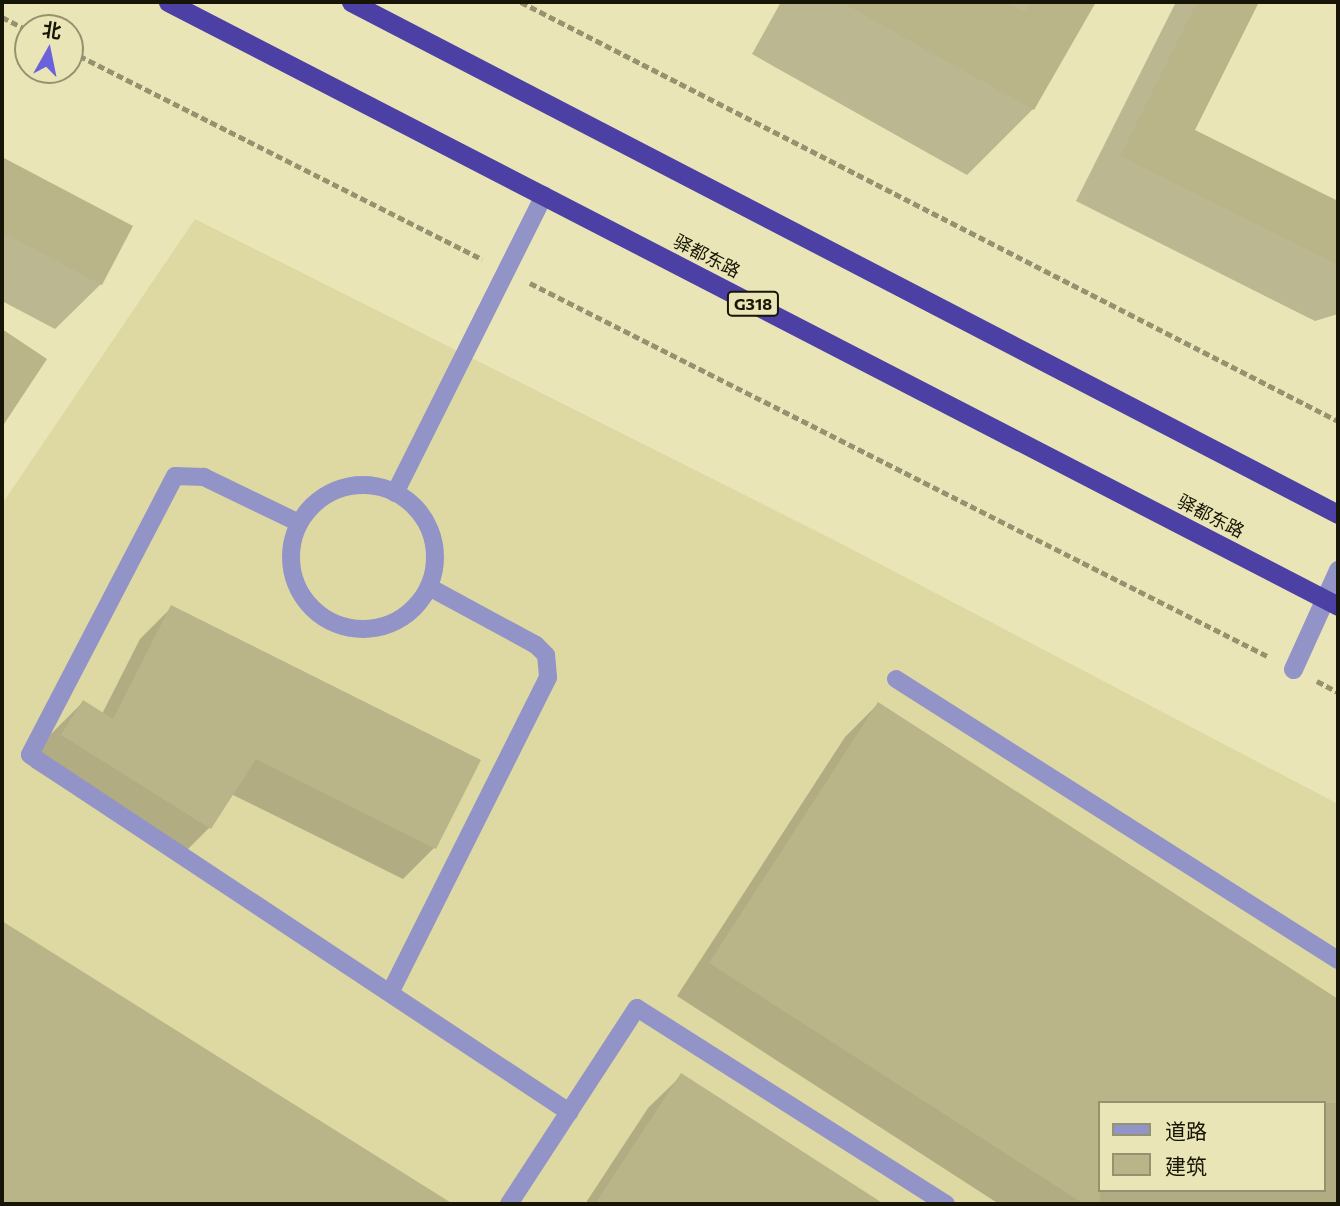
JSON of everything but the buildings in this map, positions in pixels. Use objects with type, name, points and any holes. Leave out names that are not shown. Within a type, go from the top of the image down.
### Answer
[{"type":"highway","name":"驿都东路","points":[[168,2],[1331,602]]},
{"type":"highway","points":[[351,2],[1338,514]]},
{"type":"street","points":[[1293,669],[1331,602],[1338,570]]},
{"type":"lane","points":[[395,492],[544,195]]},
{"type":"lane","points":[[299,523],[204,477],[175,476],[30,755],[569,1112]]},
{"type":"lane","points":[[361,484],[395,492],[424,517],[434,539],[436,563],[429,587],[416,607],[396,622],[372,629],[348,628],[326,620],[308,605],[296,585],[290,562],[299,523],[317,499],[338,488],[361,484]]},
{"type":"lane","points":[[390,993],[548,677],[546,655],[537,645],[429,587]]},
{"type":"lane","points":[[896,679],[1338,960]]},
{"type":"lane","points":[[509,1204],[637,1008],[946,1204]]},
{"type":"path","points":[[522,2],[1338,421]]},
{"type":"path","points":[[84,58],[1338,692]]},
{"type":"shaded area","points":[[195,219],[836,541],[1338,804],[1338,1204],[2,1204],[2,504]]}]
